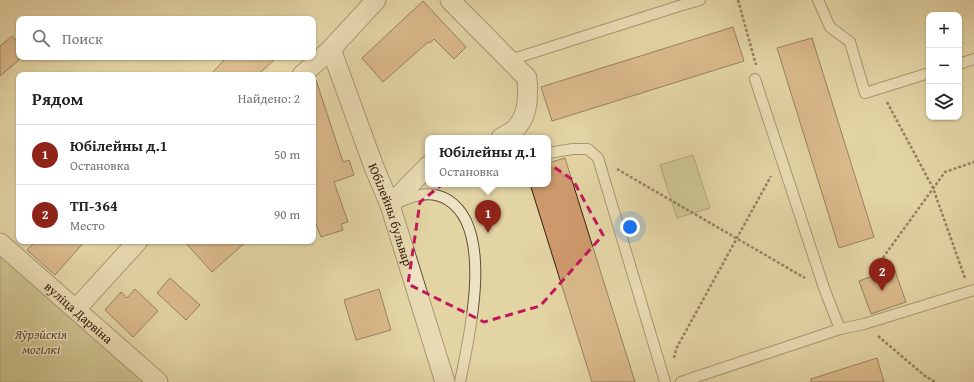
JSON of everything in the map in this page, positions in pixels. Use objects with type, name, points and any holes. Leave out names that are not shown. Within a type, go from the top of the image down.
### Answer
[{"type":"street","points":[[305,72],[331,49],[376,0]]},
{"type":"street","points":[[450,0],[527,78],[528,101],[525,113],[517,128],[506,135]]},
{"type":"street","name":"Юбілейны бульвар","points":[[331,49],[374,167],[390,205],[445,382]]},
{"type":"street","points":[[390,205],[425,169]]},
{"type":"street","name":"вуліца Дарвіна","points":[[0,243],[158,382]]},
{"type":"street","points":[[76,309],[135,244]]},
{"type":"lane","points":[[510,60],[678,3],[700,0]]},
{"type":"lane","points":[[818,0],[830,27],[850,42],[865,93],[926,74]]},
{"type":"lane","points":[[962,63],[974,59]]},
{"type":"lane","points":[[755,79],[824,288],[840,329]]},
{"type":"lane","points":[[551,153],[573,149],[588,149],[598,158],[665,382]]},
{"type":"lane","points":[[390,205],[421,194],[440,195],[456,205],[466,219],[472,237],[476,261],[473,317],[460,382]]},
{"type":"lane","points":[[680,382],[840,329],[864,324],[972,291]]},
{"type":"path","points":[[738,0],[757,70],[755,79]]},
{"type":"path","points":[[880,89],[933,188],[972,291]]},
{"type":"path","points":[[598,158],[824,288]]},
{"type":"path","points":[[673,362],[676,349],[738,239],[781,158]]},
{"type":"path","points":[[876,266],[946,172],[974,162]]},
{"type":"path","points":[[864,324],[925,376],[935,382]]},
{"type":"highlighted area","points":[[533,153],[573,180],[603,235],[540,306],[484,322],[408,284],[420,202],[468,164]]},
{"type":"green space","points":[[693,155],[710,208],[677,218],[660,165]]},
{"type":"green space","name":"Яўрэйскія могілкі","points":[[0,255],[151,382],[0,382]]},
{"type":"building","points":[[423,1],[466,47],[454,59],[434,39],[430,43],[428,42],[383,82],[362,58]]},
{"type":"building","points":[[733,27],[744,61],[552,121],[541,87]]},
{"type":"building","points":[[12,36],[16,41],[16,60],[19,60],[0,76],[0,46]]},
{"type":"building","points":[[812,38],[874,237],[839,248],[777,48]]},
{"type":"building","points":[[224,60],[274,60],[261,72],[213,72]]},
{"type":"building","points":[[316,80],[343,162],[349,160],[354,175],[334,182],[348,222],[341,224],[343,230],[321,237],[316,224]]},
{"type":"building","points":[[565,158],[635,382],[592,382],[531,187],[551,187],[551,162]]},
{"type":"building","points":[[33,244],[82,244],[55,275],[27,250]]},
{"type":"building","points":[[187,244],[244,244],[212,272]]},
{"type":"building","points":[[894,268],[906,302],[871,314],[859,281]]},
{"type":"building","points":[[170,278],[200,305],[186,320],[157,293]]},
{"type":"building","points":[[135,289],[158,311],[133,337],[105,310],[121,292],[127,298]]},
{"type":"building","points":[[379,289],[391,330],[356,340],[344,300]]},
{"type":"building","points":[[877,358],[884,382],[811,382],[811,379]]},
{"type":"place","name":"Юбілейны д.1","points":[[488,233]]},
{"type":"place","name":"ТП-364","points":[[882,291]]}]
